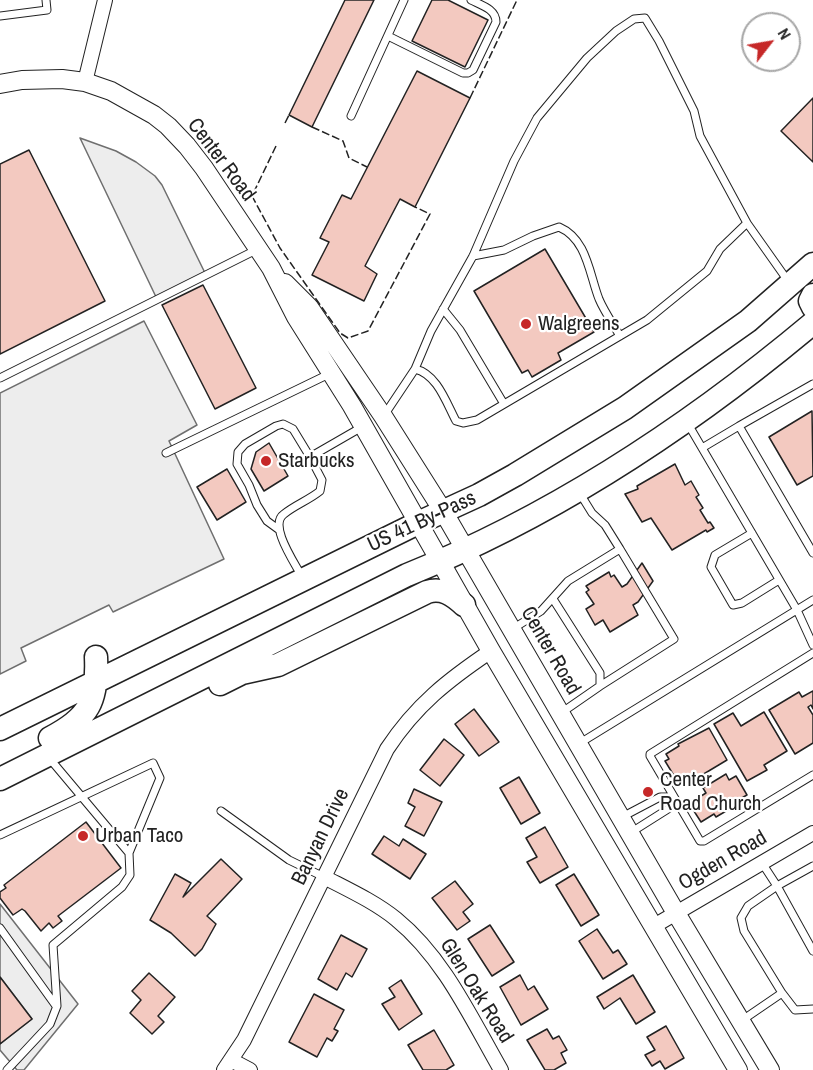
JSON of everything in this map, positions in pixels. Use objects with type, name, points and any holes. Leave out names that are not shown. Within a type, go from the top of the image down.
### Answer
[{"type":"main road","name":"US 41 By-Pass","points":[[0,729],[515,476],[616,415],[674,376],[740,328],[813,264]]},
{"type":"main road","points":[[813,295],[810,301],[813,307]]},
{"type":"main road","name":"US 41 By-Pass","points":[[0,779],[46,754],[397,580],[440,562],[579,491],[687,421],[758,370],[813,323]]},
{"type":"main road","points":[[46,754],[122,731],[242,673],[278,665],[435,589],[449,592],[464,605]]},
{"type":"main road","points":[[0,763],[62,732],[77,721],[90,704],[98,681],[96,657]]},
{"type":"main road","points":[[0,745],[39,710]]},
{"type":"street","points":[[85,82],[105,0]]},
{"type":"street","name":"Center Road","points":[[0,84],[43,78],[85,82],[111,91],[154,115],[168,126],[204,168],[271,268],[296,317],[363,426],[464,605],[738,1070]]},
{"type":"street","name":"Center Road","points":[[271,268],[309,307],[383,416],[443,511],[676,913],[770,1070]]},
{"type":"street","name":"Banyan Drive","points":[[227,1065],[244,1040],[387,749],[423,702],[491,651]]},
{"type":"street","name":"Ogden Road","points":[[654,926],[813,833]]},
{"type":"street","name":"Glen Oak Road","points":[[324,877],[382,909],[398,920],[423,945],[445,974],[501,1070]]},
{"type":"street","points":[[227,1065],[250,1070]]},
{"type":"lane","points":[[0,16],[47,10],[46,0]]},
{"type":"lane","points":[[351,116],[404,0]]},
{"type":"lane","points":[[388,36],[463,73],[468,73],[473,70],[496,22],[496,16],[492,11],[471,0]]},
{"type":"lane","points":[[383,416],[415,369],[431,331],[473,256],[514,161],[537,118],[587,58],[616,31],[634,19],[645,18],[659,41],[694,111],[700,136],[747,223],[790,284]]},
{"type":"lane","points":[[415,369],[422,371],[436,383],[456,421],[463,423],[477,420],[647,320],[707,271],[720,249],[747,223]]},
{"type":"lane","points":[[473,256],[504,250],[559,227],[571,232],[583,250],[600,301],[620,336]]},
{"type":"lane","points":[[0,378],[258,249]]},
{"type":"lane","points":[[443,309],[460,330],[504,404]]},
{"type":"lane","points":[[166,453],[331,372]]},
{"type":"lane","points":[[702,448],[813,384]]},
{"type":"lane","points":[[687,421],[797,610],[813,645]]},
{"type":"lane","points":[[278,529],[282,515],[317,494],[322,488],[321,476],[293,429],[283,424],[245,444],[238,452],[237,464],[257,505],[267,520],[278,529],[303,580]]},
{"type":"lane","points":[[310,457],[363,426]]},
{"type":"lane","points":[[739,426],[813,554]]},
{"type":"lane","points":[[560,713],[674,639],[605,525],[592,513],[579,491]]},
{"type":"lane","points":[[752,533],[715,555],[711,567],[733,605],[742,603],[779,580]]},
{"type":"lane","points":[[512,630],[541,611],[568,581],[620,549]]},
{"type":"lane","points":[[553,599],[600,673],[600,686]]},
{"type":"lane","points":[[578,744],[813,600]]},
{"type":"lane","points":[[813,653],[650,754],[700,841],[704,841],[813,775]]},
{"type":"lane","points":[[46,754],[129,853]]},
{"type":"lane","points":[[0,835],[153,763],[160,778],[129,853],[130,875],[122,887],[52,945],[57,1006],[50,1024],[7,1070]]},
{"type":"lane","points":[[625,825],[660,797],[674,797]]},
{"type":"lane","points":[[625,825],[668,809],[674,797]]},
{"type":"lane","points":[[221,811],[289,860],[324,877]]},
{"type":"lane","points":[[762,862],[813,951]]},
{"type":"lane","points":[[813,866],[777,886],[748,906],[741,918],[744,931],[795,1010],[813,1009]]},
{"type":"lane","points":[[0,928],[57,1006]]},
{"type":"lane","points":[[741,1021],[782,993]]},
{"type":"shaded area","points":[[80,138],[116,151],[155,176],[162,185],[206,275],[157,299]]},
{"type":"shaded area","points":[[144,321],[197,425],[169,441],[224,559],[113,612],[109,605],[21,648],[26,661],[0,674],[0,393]]},
{"type":"shaded area","points":[[0,904],[78,1004],[24,1070],[17,1070],[0,1050],[0,1044],[32,1019],[0,977]]},
{"type":"building","points":[[345,0],[374,0],[312,127],[289,115]]},
{"type":"building","points":[[432,0],[448,0],[488,20],[465,67],[412,41]]},
{"type":"building","points":[[417,71],[470,98],[415,207],[400,199],[365,266],[377,274],[364,301],[312,275],[329,242],[320,238],[342,195],[351,199]]},
{"type":"building","points":[[813,98],[813,162],[781,131]]},
{"type":"building","points":[[29,150],[105,301],[0,354],[0,164]]},
{"type":"building","name":"Walgreens","points":[[545,249],[594,332],[558,353],[561,360],[532,377],[528,370],[522,373],[474,291]]},
{"type":"building","points":[[203,285],[256,388],[215,409],[162,305]]},
{"type":"building","points":[[812,411],[813,476],[797,485],[769,437]]},
{"type":"building","name":"Starbucks","points":[[269,443],[288,476],[264,491],[251,469],[256,452]]},
{"type":"building","points":[[675,464],[685,485],[691,481],[699,495],[696,497],[703,508],[700,510],[714,528],[707,532],[706,530],[672,550],[651,518],[642,522],[625,494],[638,489],[637,486]]},
{"type":"building","points":[[227,469],[246,502],[217,520],[197,487]]},
{"type":"building","points":[[642,563],[653,581],[638,602],[633,605],[638,615],[610,632],[603,620],[595,625],[586,609],[594,604],[586,592],[589,590],[586,586],[609,572],[611,577],[614,575],[622,587],[627,584]]},
{"type":"building","points":[[813,691],[813,709],[811,705],[808,707],[813,715],[813,743],[795,754],[769,710],[799,692],[802,697]]},
{"type":"building","points":[[474,709],[499,742],[479,756],[455,724]]},
{"type":"building","points":[[764,712],[787,751],[764,765],[767,770],[747,781],[714,724],[733,713],[741,726]]},
{"type":"building","points":[[709,728],[727,760],[697,778],[695,775],[683,782],[680,777],[676,779],[665,761],[669,759],[666,754],[679,746],[678,744]]},
{"type":"building","points":[[444,739],[464,755],[440,786],[420,770]]},
{"type":"building","points":[[726,774],[729,780],[736,776],[747,795],[736,801],[738,804],[716,817],[714,814],[701,822],[692,808],[696,806],[693,801],[706,793],[703,788]]},
{"type":"building","points":[[519,777],[540,813],[521,824],[500,788]]},
{"type":"building","points":[[414,789],[442,802],[424,836],[405,826],[415,807],[408,803]]},
{"type":"building","points":[[86,822],[121,868],[58,916],[62,921],[53,928],[49,923],[41,931],[22,909],[13,915],[0,898],[0,892],[6,888],[4,885]]},
{"type":"building","points":[[545,827],[568,867],[540,883],[527,862],[537,857],[526,838]]},
{"type":"building","points":[[384,836],[399,846],[403,839],[426,854],[410,879],[372,854]]},
{"type":"building","points":[[221,859],[242,879],[207,916],[216,924],[202,949],[195,956],[171,933],[150,920],[175,874],[191,883],[183,897]]},
{"type":"building","points":[[574,874],[599,915],[581,926],[556,885]]},
{"type":"building","points":[[455,881],[473,904],[463,912],[470,921],[457,930],[432,898]]},
{"type":"building","points":[[490,925],[514,962],[492,976],[468,939]]},
{"type":"building","points":[[597,929],[613,953],[618,950],[627,964],[603,979],[579,941]]},
{"type":"building","points":[[341,935],[367,949],[352,977],[346,973],[337,990],[318,979]]},
{"type":"building","points":[[149,973],[175,997],[158,1016],[164,1022],[152,1034],[130,1013],[141,1000],[132,991]]},
{"type":"building","points":[[520,975],[528,990],[534,986],[548,1009],[521,1025],[500,987]]},
{"type":"building","points":[[633,975],[655,1012],[636,1024],[620,998],[604,1009],[597,997]]},
{"type":"building","points":[[0,977],[32,1019],[0,1044]]},
{"type":"building","points":[[401,980],[422,1014],[399,1030],[382,1004],[395,997],[389,988]]},
{"type":"building","points":[[314,994],[344,1010],[334,1029],[338,1031],[332,1041],[327,1038],[317,1057],[289,1042]]},
{"type":"building","points":[[666,1026],[684,1058],[665,1069],[660,1061],[652,1066],[645,1055],[655,1050],[647,1037]]},
{"type":"building","points":[[547,1029],[553,1039],[559,1036],[567,1050],[561,1053],[566,1063],[554,1070],[545,1070],[527,1040]]},
{"type":"building","points":[[434,1030],[454,1065],[446,1070],[423,1070],[408,1045]]},
{"type":"fence","points":[[470,98],[517,0]]},
{"type":"fence","points":[[285,123],[289,115]]},
{"type":"fence","points":[[312,127],[343,141],[349,158],[367,167]]},
{"type":"fence","points":[[276,146],[252,196],[280,248],[340,333],[348,338],[368,331],[430,214],[415,207]]},
{"type":"place","name":"Walgreens","points":[[526,324]]},
{"type":"place","name":"Starbucks","points":[[266,461]]},
{"type":"place","name":"Center Road Church","points":[[648,792]]},
{"type":"place","name":"Urban Taco","points":[[83,836]]}]
